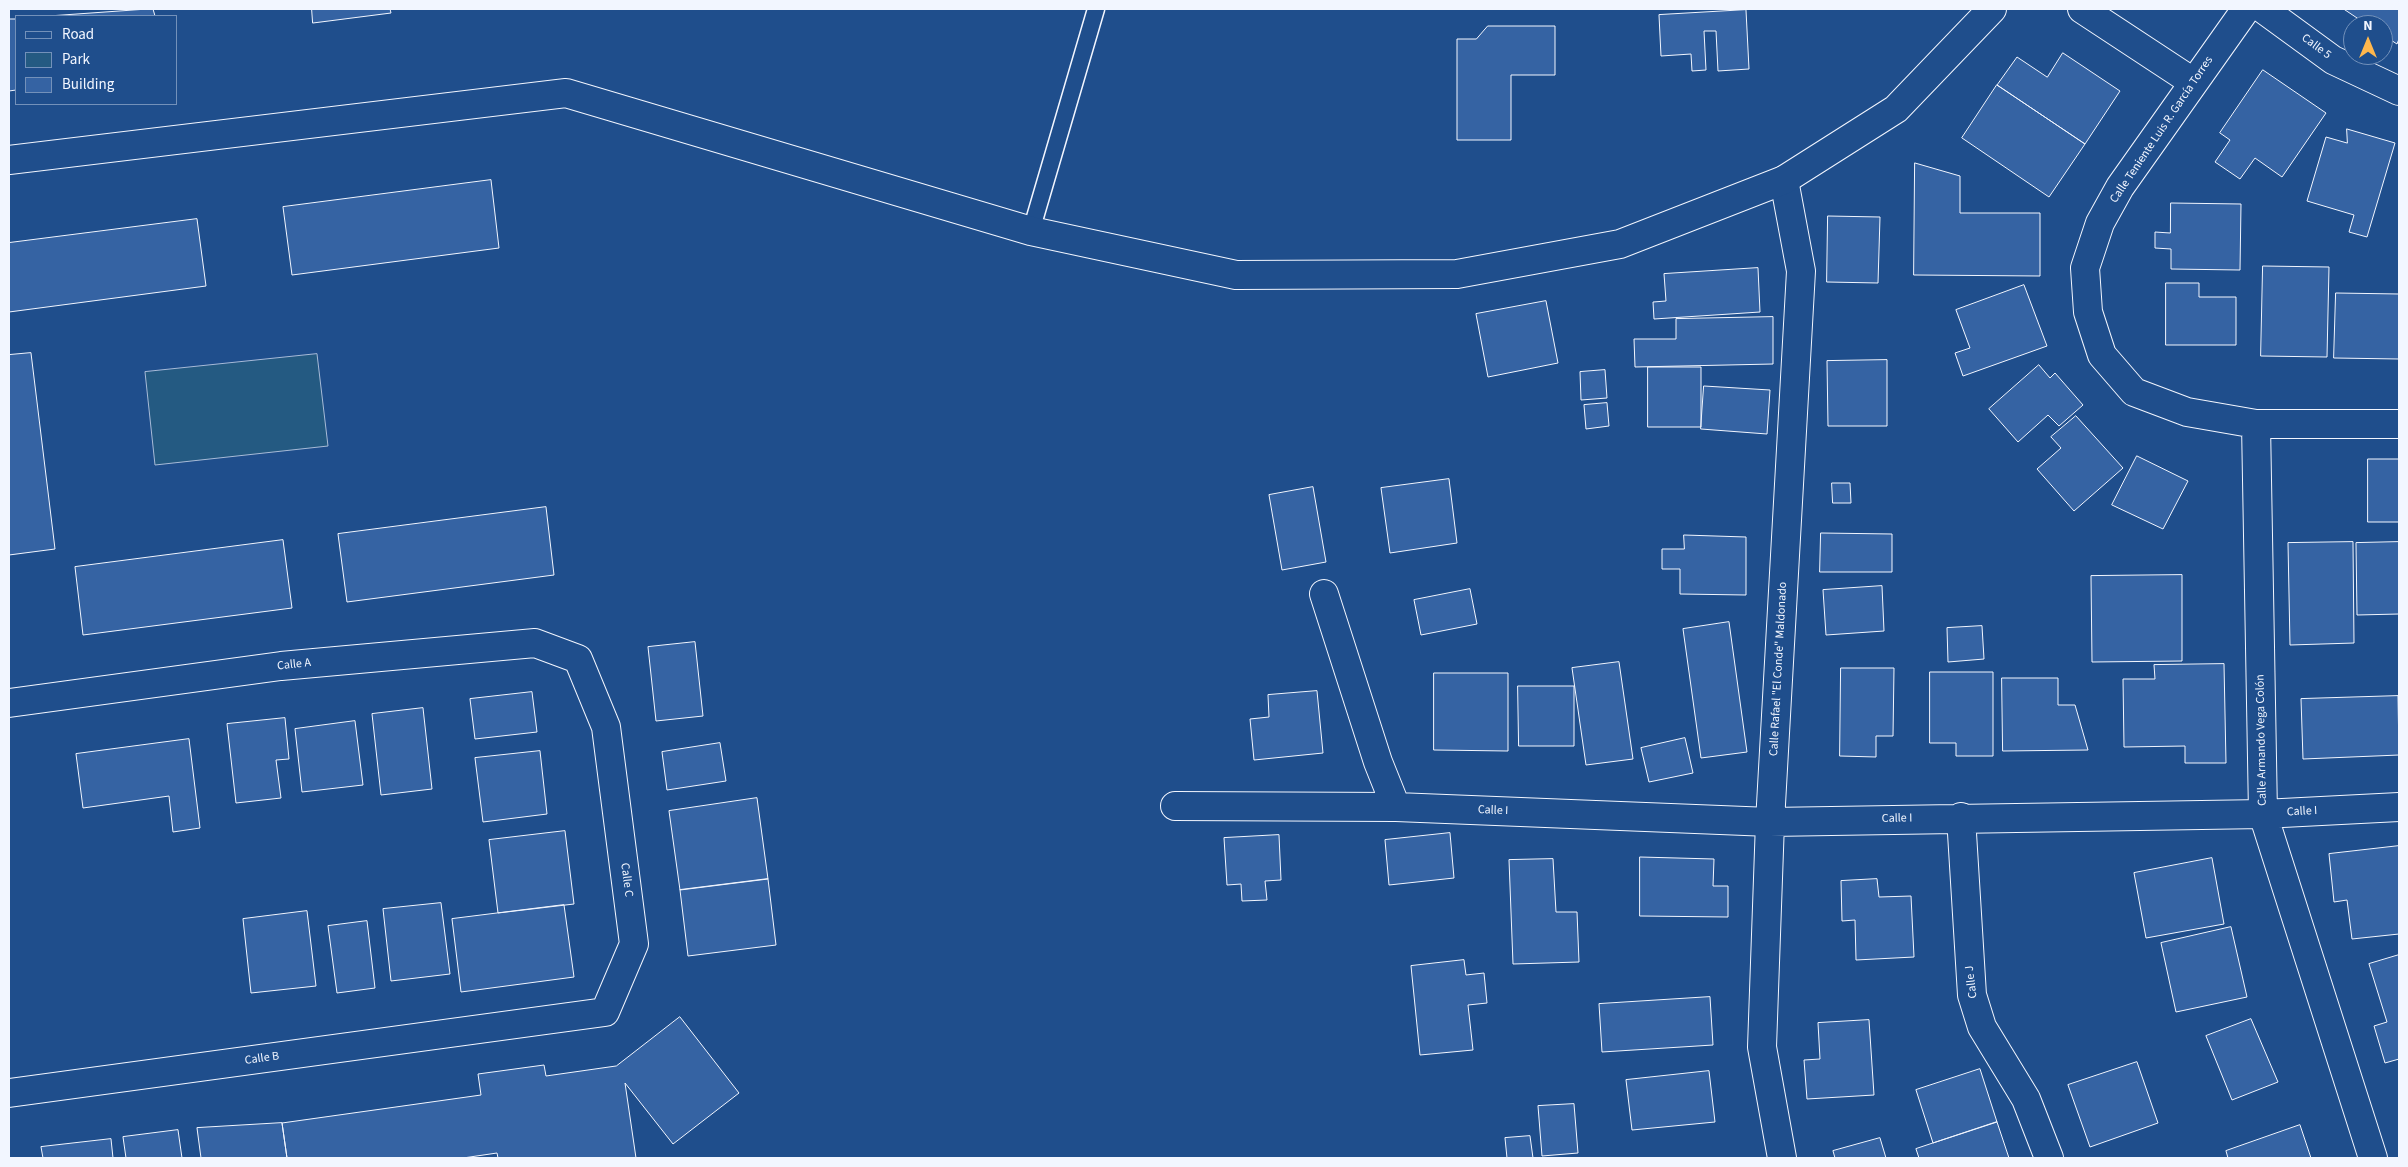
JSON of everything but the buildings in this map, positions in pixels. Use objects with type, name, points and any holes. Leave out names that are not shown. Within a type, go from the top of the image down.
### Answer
[{"type":"street","points":[[9,160],[566,93],[1031,231],[1236,275],[1457,274],[1620,244],[1784,180],[1896,109],[1992,9]]},
{"type":"street","points":[[2082,9],[2193,82]]},
{"type":"street","name":"Calle Teniente Luis R. García Torres","points":[[2246,9],[2120,187],[2100,223],[2085,268],[2088,312],[2102,355],[2134,392],[2187,412],[2256,424],[2399,424]]},
{"type":"street","name":"Calle 5","points":[[2263,9],[2333,60],[2399,91]]},
{"type":"street","name":"Calle Rafael \"El Conde\" Maldonado","points":[[1782,1158],[1762,1047],[1770,822],[1801,271],[1784,180]]},
{"type":"street","name":"Calle Armando Vega Colón","points":[[2256,424],[2263,814],[2373,1158]]},
{"type":"street","points":[[1324,594],[1378,762],[1396,807]]},
{"type":"street","name":"Calle A","points":[[9,703],[281,666],[535,643],[578,659]]},
{"type":"street","name":"Calle C","points":[[516,1025],[605,1012],[634,944],[606,727],[578,659]]},
{"type":"street","name":"Calle I","points":[[1175,806],[1396,807],[1770,822],[2263,814],[2399,807]]},
{"type":"street","name":"Calle J","points":[[1960,818],[1972,995],[1982,1026],[2026,1099],[2049,1158]]},
{"type":"street","name":"Calle B","points":[[9,1093],[516,1025]]},
{"type":"lane","points":[[1031,231],[1096,9]]},
{"type":"green space","points":[[317,354],[328,446],[155,465],[145,372]]}]
